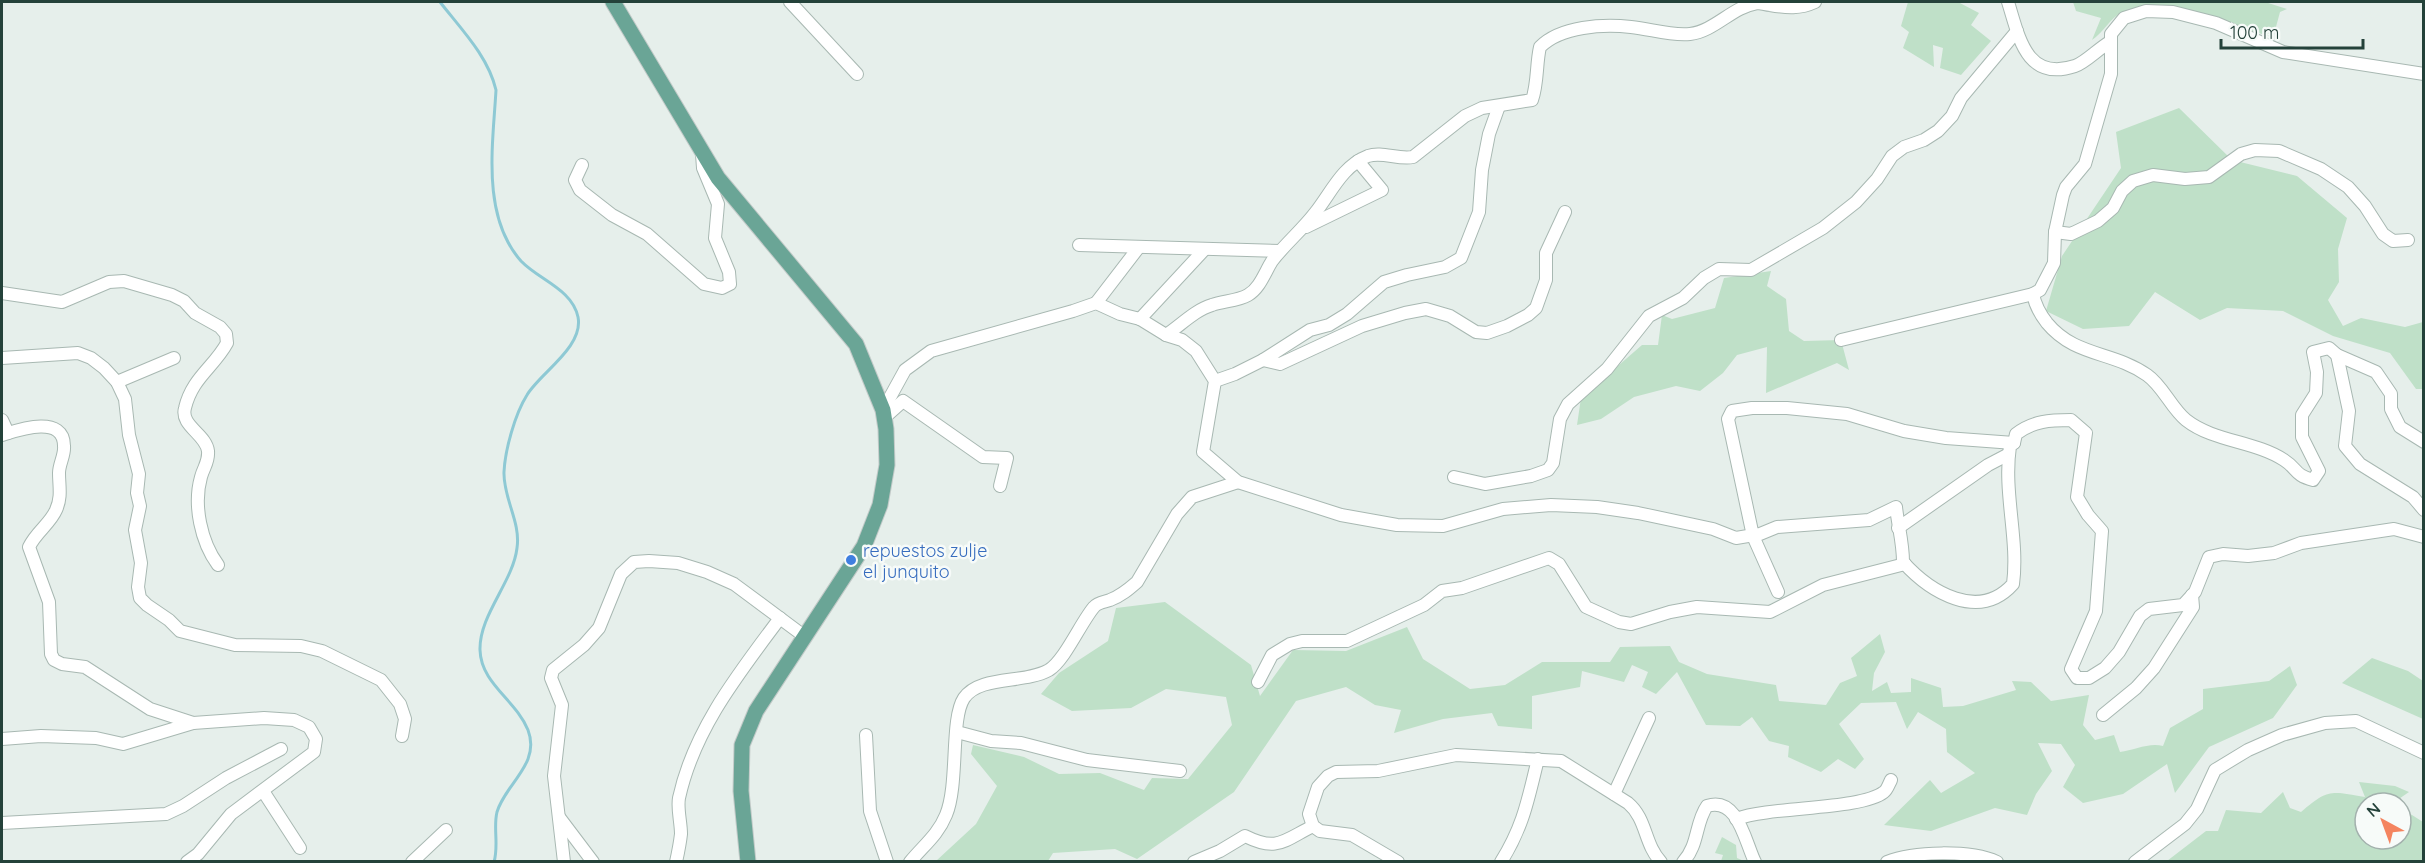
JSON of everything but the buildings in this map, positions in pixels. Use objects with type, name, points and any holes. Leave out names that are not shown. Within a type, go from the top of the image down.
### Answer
[{"type":"main road","points":[[613,2],[718,178],[856,344],[883,414],[887,465],[880,505],[864,546],[756,711],[742,745],[741,790],[748,861]]},
{"type":"street","points":[[790,2],[857,75]]},
{"type":"street","points":[[1166,335],[1200,310],[1248,295],[1258,285],[1280,251],[1317,211],[1328,192],[1358,161],[1370,155],[1388,155],[1403,159],[1413,157],[1465,116],[1482,108],[1533,100],[1540,47],[1556,35],[1612,26],[1663,33],[1692,34],[1712,26],[1740,9],[1758,3],[1803,8],[1814,2]]},
{"type":"street","points":[[2008,2],[2029,58],[2039,66],[2054,69],[2077,66],[2110,42]]},
{"type":"street","points":[[1841,340],[2033,294],[2040,290],[2054,263],[2055,232],[2066,187],[2085,164],[2101,114],[2111,74],[2111,34],[2124,18],[2146,11],[2173,12],[2216,23],[2283,52],[2424,74]]},
{"type":"street","points":[[1454,477],[1485,484],[1531,476],[1548,470],[1553,463],[1560,419],[1568,404],[1607,369],[1649,316],[1683,298],[1704,278],[1719,269],[1751,270],[1823,228],[1856,202],[1877,179],[1892,156],[1904,147],[1924,140],[1952,116],[1961,99],[2017,31]]},
{"type":"street","points":[[1215,381],[1234,375],[1263,360],[1310,330],[1329,325],[1347,314],[1384,282],[1407,274],[1445,267],[1461,258],[1479,212],[1482,170],[1489,134],[1499,106]]},
{"type":"street","points":[[582,165],[575,180],[580,190],[612,215],[647,234],[704,284],[722,288],[730,284],[729,272],[715,238],[718,204],[703,168],[701,150]]},
{"type":"street","points":[[2055,232],[2071,234],[2098,221],[2113,208],[2122,191],[2133,181],[2153,175],[2185,179],[2209,177],[2241,154],[2255,150],[2279,151],[2321,170],[2349,187],[2383,234],[2393,241],[2408,240]]},
{"type":"street","points":[[1301,230],[1382,190],[1358,161]]},
{"type":"street","points":[[1263,360],[1280,364],[1362,326],[1426,309],[1450,316],[1476,332],[1487,333],[1508,326],[1536,308],[1546,280],[1546,253],[1565,212]]},
{"type":"street","points":[[1079,245],[1280,251]]},
{"type":"street","points":[[883,414],[905,370],[930,351],[1096,303],[1139,247]]},
{"type":"street","points":[[1140,319],[1204,250]]},
{"type":"street","points":[[2,293],[62,302],[110,282],[124,281],[172,295],[184,301],[195,313],[220,327],[226,334],[227,343],[199,376],[189,394],[184,412],[187,422],[207,445],[208,460],[201,477],[199,503],[203,539],[218,565]]},
{"type":"street","points":[[2033,294],[2035,304],[2044,320],[2073,346],[2118,359],[2148,376],[2186,420],[2214,435],[2284,460],[2300,476],[2313,480],[2319,471],[2302,437],[2302,415],[2316,393],[2317,372],[2313,352],[2329,348],[2337,356],[2376,372],[2391,394],[2391,409],[2400,427],[2424,442]]},
{"type":"street","points":[[1096,303],[1120,314],[1140,319],[1166,335],[1182,340],[1196,351],[1215,381],[1203,452],[1238,482],[1341,515],[1397,525],[1443,526],[1503,509],[1551,505],[1597,507],[1638,513],[1713,529],[1736,538],[1753,536],[1778,527],[1869,520],[1896,507],[1902,535],[1903,562],[1933,589],[1954,598],[1987,601],[2004,594],[2013,584],[2013,542],[2008,501],[2011,448],[2016,434],[2028,425],[2048,420],[2071,420],[2086,433],[2077,497],[2088,515],[2102,531],[2096,611],[2071,669],[2077,678],[2089,678],[2105,668],[2119,652],[2140,615],[2149,609],[2183,605],[2195,592],[2209,557],[2223,554],[2248,556],[2274,553],[2301,543],[2394,529],[2424,537]]},
{"type":"street","points":[[2,358],[78,353],[91,358],[117,382],[125,399],[129,435],[139,474],[137,493],[140,506],[135,530],[141,562],[138,587],[140,598],[180,631],[235,645],[301,646],[322,651],[381,680],[400,704],[405,719],[402,736]]},
{"type":"street","points":[[2337,356],[2349,411],[2345,446],[2360,464],[2413,497],[2424,510]]},
{"type":"street","points":[[117,382],[174,358]]},
{"type":"street","points":[[883,414],[903,401],[983,457],[1007,458],[1000,486]]},
{"type":"street","points":[[1778,592],[1753,536],[1728,419],[1732,411],[1752,408],[1787,408],[1847,414],[1904,431],[2011,448]]},
{"type":"street","points":[[2,420],[5,434],[39,425],[50,427],[63,439],[65,447],[59,472],[61,493],[57,509],[28,547],[49,602],[51,654],[54,660],[62,664],[85,667],[150,709],[193,723]]},
{"type":"street","points":[[1899,528],[2011,448]]},
{"type":"street","points":[[910,861],[935,837],[947,814],[955,776],[957,732],[962,701],[970,691],[979,685],[1005,682],[1051,669],[1096,605],[1127,591],[1137,582],[1178,514],[1192,497],[1238,482]]},
{"type":"street","points":[[1258,682],[1272,655],[1290,644],[1302,641],[1347,641],[1424,605],[1442,591],[1462,588],[1549,558],[1559,564],[1571,579],[1586,607],[1619,622],[1631,624],[1670,612],[1697,607],[1770,612],[1823,585],[1905,564]]},
{"type":"street","points":[[564,861],[554,776],[562,705],[551,678],[553,670],[584,645],[599,628],[621,574],[634,562],[648,561],[678,563],[707,572],[734,584],[804,636]]},
{"type":"street","points":[[2103,715],[2136,688],[2154,668],[2193,607],[2192,595]]},
{"type":"street","points":[[679,859],[681,834],[678,800],[686,775],[708,723],[738,674],[780,618]]},
{"type":"street","points":[[2,739],[41,736],[96,738],[123,744],[193,723],[264,718],[294,720],[309,727],[316,739],[314,752],[231,814],[198,854],[187,861]]},
{"type":"street","points":[[1614,794],[1649,718]]},
{"type":"street","points":[[2135,861],[2185,824],[2197,809],[2215,770],[2248,750],[2282,735],[2325,723],[2356,721],[2424,753]]},
{"type":"street","points":[[957,732],[991,741],[1021,743],[1087,760],[1180,771]]},
{"type":"street","points":[[866,735],[870,811],[886,861]]},
{"type":"street","points":[[2,823],[166,814],[183,806],[226,778],[281,749]]},
{"type":"street","points":[[1398,861],[1352,835],[1320,831],[1313,826],[1310,814],[1318,788],[1324,779],[1336,772],[1378,771],[1456,755],[1561,761],[1638,812],[1648,844],[1661,861]]},
{"type":"street","points":[[1501,861],[1513,842],[1525,815],[1538,759]]},
{"type":"street","points":[[1736,819],[1776,810],[1869,799],[1885,792],[1891,780]]},
{"type":"street","points":[[263,791],[300,848]]},
{"type":"street","points":[[1683,861],[1693,849],[1702,813],[1707,806],[1713,804],[1725,806],[1736,819],[1744,832],[1755,861]]},
{"type":"street","points":[[559,816],[593,861]]},
{"type":"street","points":[[1194,861],[1220,851],[1245,836],[1270,846],[1313,826]]},
{"type":"street","points":[[412,861],[446,830]]},
{"type":"street","points":[[1887,861],[1915,854],[1947,854],[1990,858],[1997,861]]},
{"type":"green space","points":[[1908,2],[1958,2],[1979,13],[1971,25],[1991,41],[1961,75],[1940,68],[1943,48],[1933,45],[1934,67],[1903,48],[1909,32],[1901,26]]},
{"type":"green space","points":[[2073,2],[2265,2],[2287,9],[2280,12],[2273,38],[2198,15],[2178,11],[2139,9],[2122,12],[2092,40],[2101,18],[2076,11]]},
{"type":"green space","points":[[2179,108],[2232,160],[2297,176],[2347,218],[2338,249],[2339,282],[2328,300],[2343,326],[2361,318],[2405,327],[2423,322],[2423,389],[2416,389],[2390,353],[2333,336],[2283,311],[2227,308],[2200,320],[2155,292],[2129,326],[2083,329],[2046,311],[2062,256],[2121,168],[2116,132]]},
{"type":"green space","points":[[1771,271],[1767,286],[1786,299],[1789,331],[1804,341],[1841,340],[1849,370],[1837,363],[1766,393],[1767,347],[1737,355],[1723,373],[1700,391],[1676,386],[1634,397],[1601,419],[1577,425],[1581,398],[1642,345],[1658,345],[1662,315],[1672,319],[1715,308],[1724,278]]},
{"type":"green space","points":[[1165,602],[1251,665],[1260,696],[1293,650],[1346,651],[1407,627],[1423,659],[1470,689],[1505,685],[1542,662],[1610,662],[1620,647],[1670,646],[1679,662],[1707,674],[1776,685],[1779,701],[1826,705],[1840,683],[1857,676],[1851,658],[1880,634],[1885,652],[1874,673],[1872,691],[1887,682],[1891,693],[1911,692],[1911,678],[1941,688],[1943,707],[1963,706],[2016,690],[2012,681],[2031,682],[2051,701],[2089,695],[2083,725],[2095,740],[2114,735],[2120,752],[2147,746],[2163,746],[2170,728],[2203,709],[2203,689],[2269,681],[2290,666],[2297,685],[2273,718],[2209,747],[2175,793],[2167,764],[2123,794],[2083,803],[2063,787],[2075,765],[2061,744],[2038,743],[2052,771],[2036,794],[2027,815],[1995,808],[1931,831],[1884,825],[1930,780],[1941,793],[1975,773],[1947,752],[1946,729],[1918,712],[1907,729],[1896,702],[1861,703],[1839,724],[1864,759],[1855,769],[1838,759],[1821,772],[1788,757],[1789,746],[1769,741],[1752,717],[1740,726],[1706,725],[1677,672],[1656,694],[1642,687],[1648,672],[1632,665],[1624,682],[1582,671],[1580,687],[1532,696],[1532,729],[1498,726],[1492,713],[1443,719],[1394,733],[1401,710],[1375,705],[1346,687],[1296,701],[1234,792],[1137,859],[1115,849],[1053,853],[1048,861],[936,861],[976,824],[997,786],[971,754],[973,745],[1024,757],[1059,774],[1100,773],[1144,790],[1152,778],[1188,779],[1232,725],[1226,697],[1166,689],[1131,708],[1072,711],[1041,694],[1059,673],[1108,641],[1116,608]]},
{"type":"green space","points":[[2372,658],[2408,671],[2423,681],[2423,719],[2342,683]]},
{"type":"green space","points":[[2359,782],[2395,786],[2407,791],[2363,791]]},
{"type":"green space","points":[[2283,792],[2290,808],[2301,812],[2324,796],[2353,795],[2353,851],[2413,851],[2413,816],[2423,822],[2423,861],[2167,861],[2206,831],[2218,831],[2226,810],[2261,813]]},
{"type":"green space","points":[[1722,837],[1736,845],[1737,858],[1744,861],[1721,861],[1723,855],[1715,853]]},
{"type":"waterway","points":[[440,2],[480,54],[496,90],[492,179],[500,223],[508,243],[528,268],[569,299],[578,317],[578,328],[568,349],[527,395],[518,412],[506,453],[504,482],[517,529],[517,548],[509,573],[485,624],[480,650],[486,673],[523,719],[531,742],[526,764],[497,812],[494,862]]},
{"type":"place","name":"repuestos zulje el junquito","points":[[851,560]]}]
